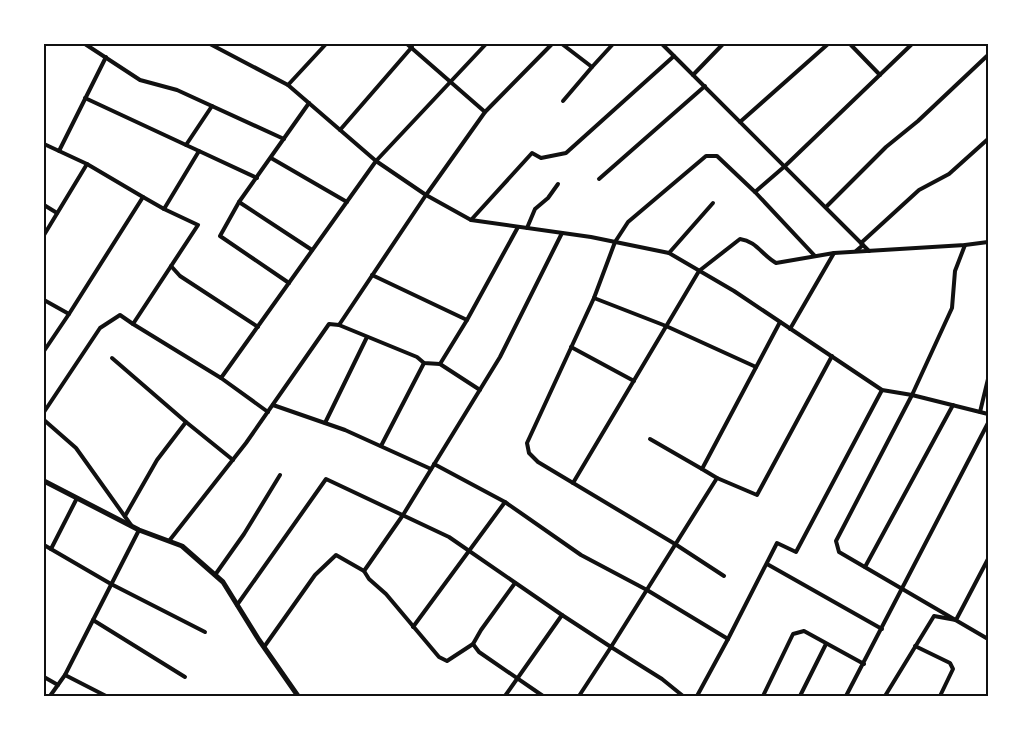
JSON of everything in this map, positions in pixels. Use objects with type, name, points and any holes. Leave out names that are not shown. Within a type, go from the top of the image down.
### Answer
[{"type":"street","points":[[85,44],[140,80],[177,90],[284,139]]},
{"type":"street","points":[[210,44],[220,46],[288,85],[376,161],[426,195],[471,220],[616,242],[668,253],[734,291],[882,390],[988,414]]},
{"type":"street","points":[[288,85],[326,44]]},
{"type":"street","points":[[407,44],[485,112]]},
{"type":"street","points":[[221,378],[376,161],[486,44]]},
{"type":"street","points":[[339,325],[426,195],[485,112],[552,44]]},
{"type":"street","points":[[562,44],[592,67]]},
{"type":"street","points":[[564,101],[612,44]]},
{"type":"street","points":[[662,44],[869,251]]},
{"type":"street","points":[[693,75],[724,44]]},
{"type":"street","points":[[740,122],[828,44]]},
{"type":"street","points":[[850,44],[880,75]]},
{"type":"street","points":[[755,192],[785,166],[912,44]]},
{"type":"street","points":[[340,130],[412,47]]},
{"type":"street","points":[[826,207],[886,147],[918,121],[988,55]]},
{"type":"street","points":[[471,220],[532,153],[541,158],[566,153],[674,56]]},
{"type":"street","points":[[59,151],[106,58]]},
{"type":"street","points":[[599,179],[705,86]]},
{"type":"street","points":[[85,98],[257,178]]},
{"type":"street","points":[[289,283],[220,236],[240,202],[309,103]]},
{"type":"street","points":[[186,145],[212,106]]},
{"type":"street","points":[[856,252],[863,245],[861,243],[919,190],[949,174],[988,138]]},
{"type":"street","points":[[44,144],[87,164],[164,209],[198,225],[133,324]]},
{"type":"street","points":[[164,209],[199,151]]},
{"type":"street","points":[[724,576],[676,544],[538,462],[529,453],[527,443],[594,298],[616,242],[628,222],[706,156],[717,156],[755,192],[815,256]]},
{"type":"street","points":[[271,158],[347,202]]},
{"type":"street","points":[[44,235],[87,164]]},
{"type":"street","points":[[527,228],[535,209],[548,198],[558,184]]},
{"type":"street","points":[[44,351],[143,197]]},
{"type":"street","points":[[240,202],[312,250]]},
{"type":"street","points":[[668,253],[712,203]]},
{"type":"street","points":[[44,205],[57,213]]},
{"type":"street","points":[[440,364],[467,320],[518,226]]},
{"type":"street","points":[[364,571],[403,515],[500,358],[562,233]]},
{"type":"street","points":[[573,483],[700,271],[740,239],[750,240],[769,259],[776,263],[834,253],[986,243],[988,238]]},
{"type":"street","points":[[965,245],[955,271],[952,308],[912,396],[836,540],[839,552],[988,639]]},
{"type":"street","points":[[790,329],[834,253]]},
{"type":"street","points":[[171,266],[180,276],[258,327]]},
{"type":"street","points":[[372,275],[467,320]]},
{"type":"street","points":[[594,298],[666,326],[756,367]]},
{"type":"street","points":[[44,300],[69,314]]},
{"type":"street","points":[[44,412],[100,328],[120,315],[221,378],[268,412]]},
{"type":"street","points":[[702,468],[780,322]]},
{"type":"street","points":[[169,541],[233,460],[329,324],[339,325],[367,336],[417,357],[424,363],[440,364],[480,390]]},
{"type":"street","points":[[325,423],[367,336]]},
{"type":"street","points":[[571,347],[634,381]]},
{"type":"street","points":[[650,439],[717,478],[757,495],[832,356]]},
{"type":"street","points":[[112,358],[233,460]]},
{"type":"street","points":[[381,446],[424,363]]},
{"type":"street","points":[[980,412],[988,379]]},
{"type":"street","points":[[697,696],[777,544],[796,552],[882,390]]},
{"type":"street","points":[[273,404],[381,446],[431,469]]},
{"type":"street","points":[[865,567],[953,405]]},
{"type":"street","points":[[44,420],[76,448],[133,527]]},
{"type":"street","points":[[125,516],[157,460],[186,422]]},
{"type":"street","points":[[846,696],[988,423]]},
{"type":"street","points":[[434,464],[505,502],[581,555],[647,590],[728,639]]},
{"type":"street","points":[[215,575],[244,534],[280,475]]},
{"type":"street","points":[[579,696],[717,478]]},
{"type":"street","points":[[238,605],[326,479],[449,537],[562,615],[662,679],[683,696]]},
{"type":"street","points":[[44,481],[139,530],[182,546],[223,582],[298,696]]},
{"type":"street","points":[[51,549],[77,498]]},
{"type":"street","points":[[413,627],[505,502]]},
{"type":"street","points":[[50,696],[65,675],[139,530]]},
{"type":"street","points":[[44,544],[111,584],[206,632]]},
{"type":"street","points":[[264,647],[315,575],[336,555],[364,571],[439,657],[446,661],[473,644],[480,630],[516,583]]},
{"type":"street","points":[[956,620],[988,559]]},
{"type":"street","points":[[767,564],[882,629]]},
{"type":"street","points":[[505,696],[562,615]]},
{"type":"street","points":[[885,696],[934,616],[956,620]]},
{"type":"street","points":[[93,620],[184,677]]},
{"type":"street","points":[[763,696],[793,634],[804,631],[864,664]]},
{"type":"street","points":[[473,644],[479,652],[543,696]]},
{"type":"street","points":[[800,696],[826,644]]},
{"type":"street","points":[[915,646],[950,663],[953,670],[940,696]]},
{"type":"street","points":[[65,675],[106,696]]},
{"type":"street","points":[[44,677],[58,685]]}]
